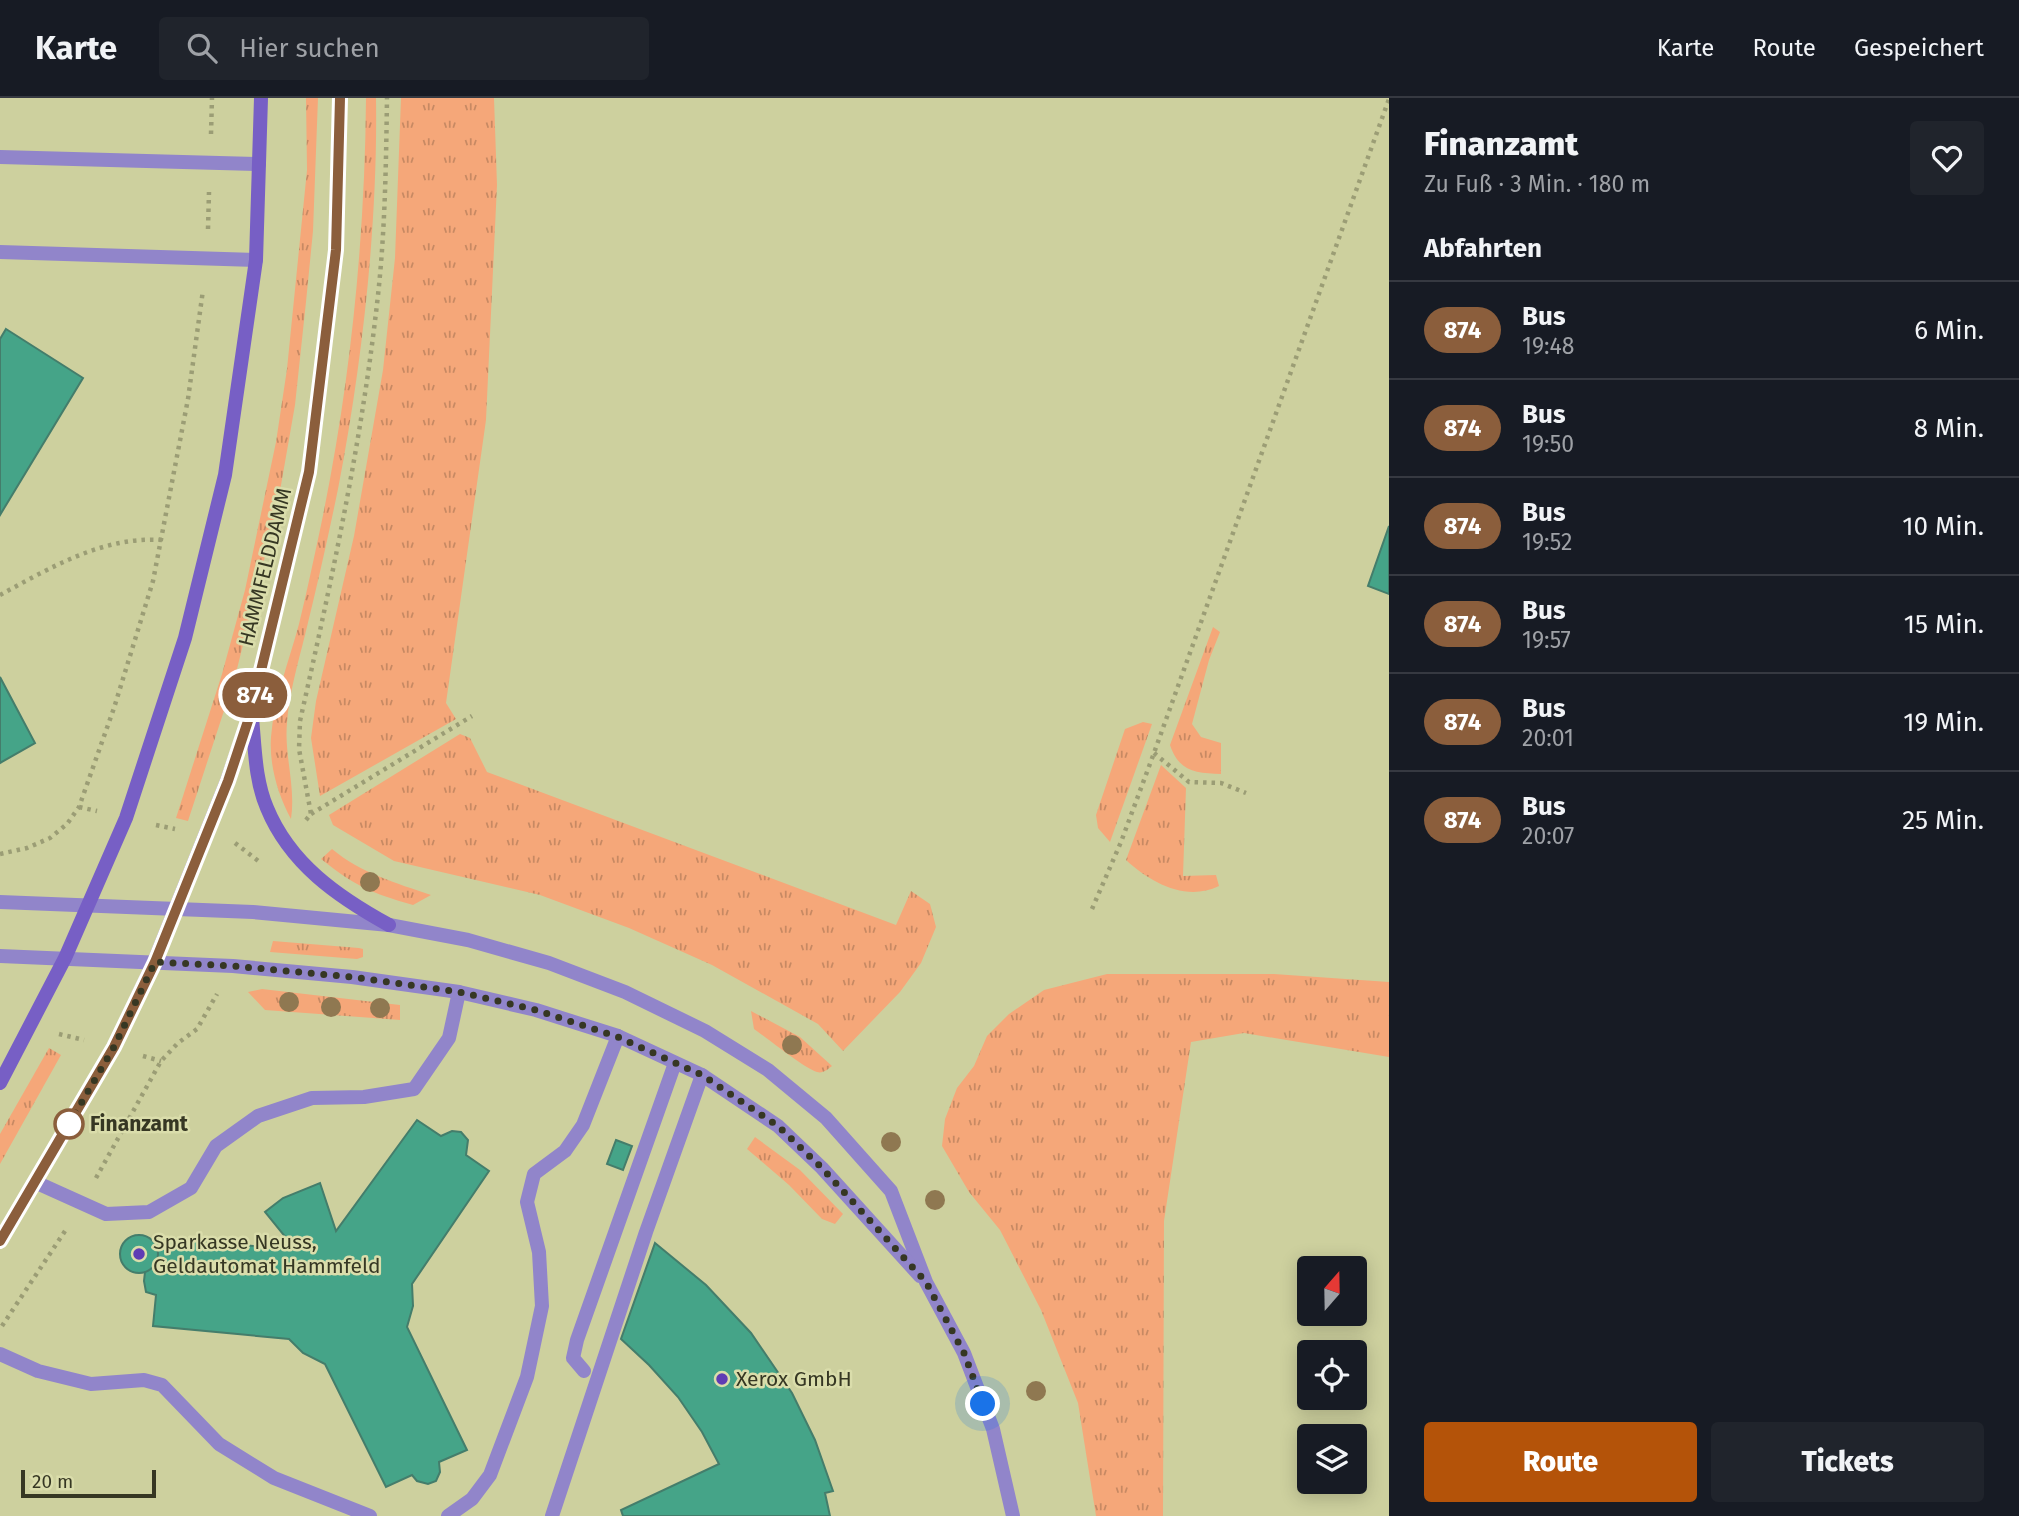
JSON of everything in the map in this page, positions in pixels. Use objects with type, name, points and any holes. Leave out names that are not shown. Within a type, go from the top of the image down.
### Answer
[{"type":"main road","points":[[0,1083],[65,958],[126,818],[184,638],[225,475],[256,260],[261,98]]},
{"type":"main road","name":"HAMMFELDDAMM","points":[[0,1241],[114,1047],[155,962],[228,781],[251,712],[309,472],[336,250],[340,98]]},
{"type":"main road","points":[[251,712],[257,773],[267,808],[287,845],[322,883],[350,904],[389,925]]},
{"type":"street","points":[[0,157],[259,164]]},
{"type":"street","points":[[0,252],[256,260]]},
{"type":"street","points":[[0,902],[253,912],[389,925],[468,940],[550,963],[625,992],[705,1031],[768,1070],[826,1118],[891,1191],[926,1282],[964,1353],[993,1429],[1013,1516]]},
{"type":"street","points":[[0,956],[233,966],[352,977],[459,992],[536,1010],[618,1037],[702,1075],[778,1126],[822,1168],[926,1282]]},
{"type":"street","points":[[35,1182],[106,1214],[149,1212],[191,1188],[216,1146],[258,1116],[312,1098],[364,1097],[414,1090],[449,1038],[459,992]]},
{"type":"street","points":[[447,1516],[472,1499],[490,1475],[527,1377],[542,1306],[539,1252],[527,1202],[534,1174],[565,1151],[583,1125],[618,1037]]},
{"type":"street","points":[[584,1371],[573,1359],[578,1340],[675,1063]]},
{"type":"street","points":[[552,1516],[646,1232],[702,1075]]},
{"type":"street","points":[[0,1354],[38,1371],[91,1384],[144,1380],[162,1385],[219,1444],[274,1478],[370,1516]]},
{"type":"path","points":[[0,854],[27,848],[50,838],[67,824],[79,807],[150,594],[188,399],[207,258],[212,98]]},
{"type":"path","points":[[311,814],[299,749],[300,721],[349,493],[377,304],[386,191],[387,98]]},
{"type":"path","points":[[1093,909],[1154,753],[1389,99]]},
{"type":"path","points":[[0,595],[63,561],[109,544],[146,539],[162,540]]},
{"type":"path","points":[[287,845],[311,814],[472,716]]},
{"type":"path","points":[[1154,753],[1189,782],[1221,783],[1246,793]]},
{"type":"green space","points":[[306,98],[318,98],[313,231],[295,405],[277,508],[235,677],[188,821],[176,818],[222,674],[245,590],[276,442],[287,369],[307,170]]},
{"type":"green space","points":[[366,98],[376,98],[374,195],[367,295],[347,442],[288,712],[291,819],[275,780],[271,737],[279,694],[313,562],[340,420],[359,259]]},
{"type":"green space","points":[[401,98],[494,98],[497,185],[486,420],[446,703],[456,719],[320,796],[311,738],[316,701],[354,536],[383,370],[395,258]]},
{"type":"green space","points":[[1213,627],[1220,632],[1209,660],[1192,724],[1201,737],[1221,743],[1221,774],[1196,772],[1184,766],[1178,761],[1170,745]]},
{"type":"green space","points":[[1143,722],[1152,724],[1110,842],[1098,828],[1096,815],[1125,729]]},
{"type":"green space","points":[[460,734],[470,738],[487,772],[896,925],[911,891],[930,904],[936,927],[921,963],[900,992],[843,1051],[818,1024],[712,965],[629,928],[540,895],[394,861],[333,825],[329,815]]},
{"type":"green space","points":[[1161,765],[1186,788],[1183,876],[1216,875],[1219,886],[1194,892],[1170,888],[1146,876],[1126,860]]},
{"type":"green space","points":[[332,849],[367,871],[431,895],[413,905],[364,888],[321,859]]},
{"type":"green space","points":[[273,941],[359,948],[363,949],[363,957],[357,959],[270,952]]},
{"type":"green space","points":[[1107,974],[1274,974],[1389,982],[1389,1057],[1244,1033],[1191,1042],[1164,1221],[1163,1516],[1096,1516],[1078,1403],[1041,1310],[1000,1230],[969,1192],[942,1146],[945,1119],[957,1088],[974,1066],[987,1036],[1009,1014],[1044,990]]},
{"type":"green space","points":[[262,989],[400,1005],[400,1020],[265,1010],[248,992]]},
{"type":"green space","points":[[751,1011],[800,1037],[832,1066],[825,1071],[811,1070],[754,1029]]},
{"type":"green space","points":[[49,1048],[61,1055],[0,1164],[0,1134]]},
{"type":"green space","points":[[755,1137],[800,1170],[843,1214],[835,1224],[822,1219],[789,1185],[747,1149]]},
{"type":"building","points":[[6,329],[83,378],[0,515],[0,339]]},
{"type":"building","points":[[1389,526],[1389,594],[1368,586]]},
{"type":"building","points":[[0,677],[35,743],[0,763]]},
{"type":"building","points":[[417,1120],[441,1136],[452,1131],[461,1132],[468,1140],[466,1155],[489,1171],[412,1284],[413,1306],[407,1327],[467,1450],[439,1462],[440,1472],[436,1481],[428,1484],[417,1481],[412,1475],[386,1487],[325,1364],[303,1353],[289,1339],[153,1326],[156,1295],[146,1292],[144,1281],[145,1272],[153,1266],[160,1237],[296,1250],[265,1212],[283,1198],[320,1183],[336,1231]]},
{"type":"building","points":[[616,1140],[632,1146],[623,1170],[607,1164]]},
{"type":"building","name":"Sparkasse Neuss, Geldautomat Hammfeld","points":[[139,1235],[152,1241],[158,1254],[152,1267],[139,1273],[126,1267],[120,1254],[126,1241]]},
{"type":"building","name":"Xerox GmbH","points":[[655,1243],[706,1285],[751,1333],[792,1393],[815,1440],[833,1491],[825,1493],[830,1516],[623,1516],[621,1510],[719,1464],[702,1432],[678,1397],[621,1339]]},
{"type":"bus line","name":"874","points":[[0,1241],[114,1047],[155,962],[228,781],[251,712],[309,472],[336,250],[340,98]]},
{"type":"place","name":"Finanzamt","points":[[69,1124]]},
{"type":"place","name":"Sparkasse Neuss, Geldautomat Hammfeld","points":[[139,1254]]},
{"type":"place","name":"Xerox GmbH","points":[[722,1379]]},
{"type":"route","points":[[69,1124],[114,1047],[155,962],[352,977],[459,992],[536,1010],[618,1037],[702,1075],[778,1126],[822,1168],[926,1282],[964,1353],[983,1404]]}]
